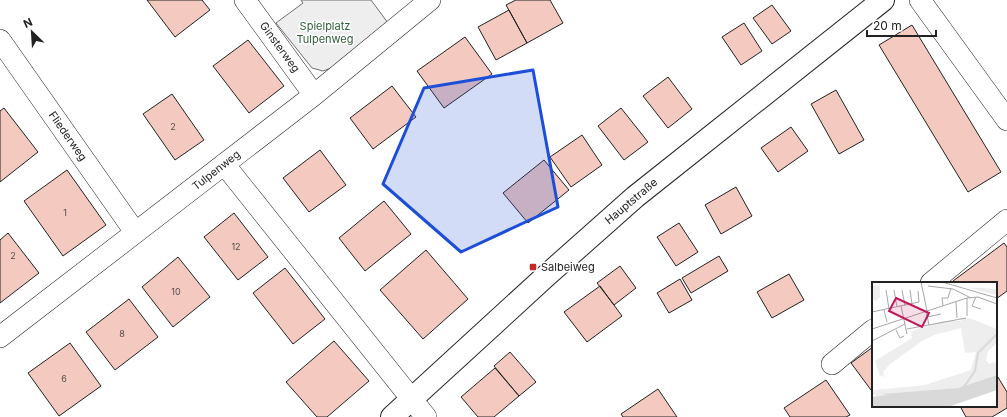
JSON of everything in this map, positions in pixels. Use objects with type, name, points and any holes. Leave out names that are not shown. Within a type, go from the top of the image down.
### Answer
[{"type":"street","name":"Ginsterweg","points":[[246,0],[314,94]]},
{"type":"street","name":"Tulpenweg","points":[[0,336],[314,94],[430,0]]},
{"type":"street","name":"Hauptstraße","points":[[392,417],[635,197],[883,0]]},
{"type":"street","points":[[920,0],[1007,120]]},
{"type":"street","name":"Fliederweg","points":[[0,40],[135,232]]},
{"type":"street","points":[[224,164],[426,417]]},
{"type":"street","points":[[932,282],[1007,220]]},
{"type":"street","points":[[832,364],[872,331]]},
{"type":"highlighted area","points":[[533,70],[558,207],[461,252],[383,184],[424,88]]},
{"type":"green space","name":"Spielplatz Tulpenweg","points":[[301,0],[371,0],[388,23],[334,67],[323,71],[312,68],[276,23],[303,3]]},
{"type":"building","points":[[147,0],[202,0],[210,10],[175,37]]},
{"type":"building","points":[[516,0],[550,0],[563,23],[527,43],[506,5]]},
{"type":"building","points":[[772,5],[791,31],[772,44],[753,18]]},
{"type":"building","points":[[509,10],[527,43],[496,60],[478,27]]},
{"type":"building","points":[[744,23],[762,51],[741,65],[722,37]]},
{"type":"building","points":[[912,25],[1001,172],[968,192],[879,45]]},
{"type":"building","points":[[465,37],[492,74],[444,108],[417,71]]},
{"type":"building","points":[[248,40],[284,86],[249,113],[213,66]]},
{"type":"building","points":[[668,77],[692,109],[668,128],[643,96]]},
{"type":"building","points":[[392,86],[416,117],[373,149],[350,118]]},
{"type":"building","points":[[836,90],[864,140],[839,154],[811,104]]},
{"type":"building","points":[[172,94],[204,140],[175,160],[143,114]]},
{"type":"building","points":[[4,108],[38,152],[0,182],[0,111]]},
{"type":"building","points":[[621,108],[648,142],[624,160],[598,126]]},
{"type":"building","points":[[791,127],[808,151],[778,172],[761,148]]},
{"type":"building","points":[[582,135],[602,165],[571,187],[550,157]]},
{"type":"building","points":[[320,150],[346,185],[309,212],[283,178]]},
{"type":"building","points":[[544,160],[569,190],[528,223],[503,193]]},
{"type":"building","points":[[67,170],[106,225],[63,256],[24,201]]},
{"type":"building","points":[[736,187],[752,216],[721,234],[705,205]]},
{"type":"building","points":[[384,201],[411,234],[365,271],[339,238]]},
{"type":"building","points":[[234,213],[268,257],[238,280],[204,237]]},
{"type":"building","points":[[679,223],[698,252],[676,266],[657,237]]},
{"type":"building","points":[[8,233],[39,273],[0,303],[0,240]]},
{"type":"building","points":[[1004,243],[1007,247],[1007,291],[997,298],[997,282],[953,281]]},
{"type":"building","points":[[426,250],[468,299],[423,339],[380,290]]},
{"type":"building","points":[[719,256],[728,271],[691,293],[682,278]]},
{"type":"building","points":[[178,257],[210,297],[173,327],[142,287]]},
{"type":"building","points":[[620,266],[636,288],[614,305],[597,283]]},
{"type":"building","points":[[285,268],[325,319],[293,344],[253,293]]},
{"type":"building","points":[[789,274],[804,300],[772,318],[757,292]]},
{"type":"building","points":[[680,279],[692,300],[669,313],[657,293]]},
{"type":"building","points":[[600,286],[622,316],[587,342],[564,312]]},
{"type":"building","points":[[129,299],[158,337],[115,370],[86,332]]},
{"type":"building","points":[[334,341],[369,381],[327,417],[317,417],[286,382]]},
{"type":"building","points":[[70,343],[101,386],[59,416],[28,373]]},
{"type":"building","points":[[872,348],[872,390],[871,390],[851,363]]},
{"type":"building","points":[[510,352],[536,382],[519,396],[494,366]]},
{"type":"building","points":[[495,368],[519,396],[494,417],[478,417],[461,397]]},
{"type":"building","points":[[997,376],[1007,392],[1007,408],[992,417],[966,417],[961,407],[997,407]]},
{"type":"building","points":[[826,380],[850,415],[846,417],[790,417],[784,408]]},
{"type":"building","points":[[658,389],[677,417],[623,417],[621,414]]},
{"type":"place","name":"Salbeiweg","points":[[533,267]]}]
